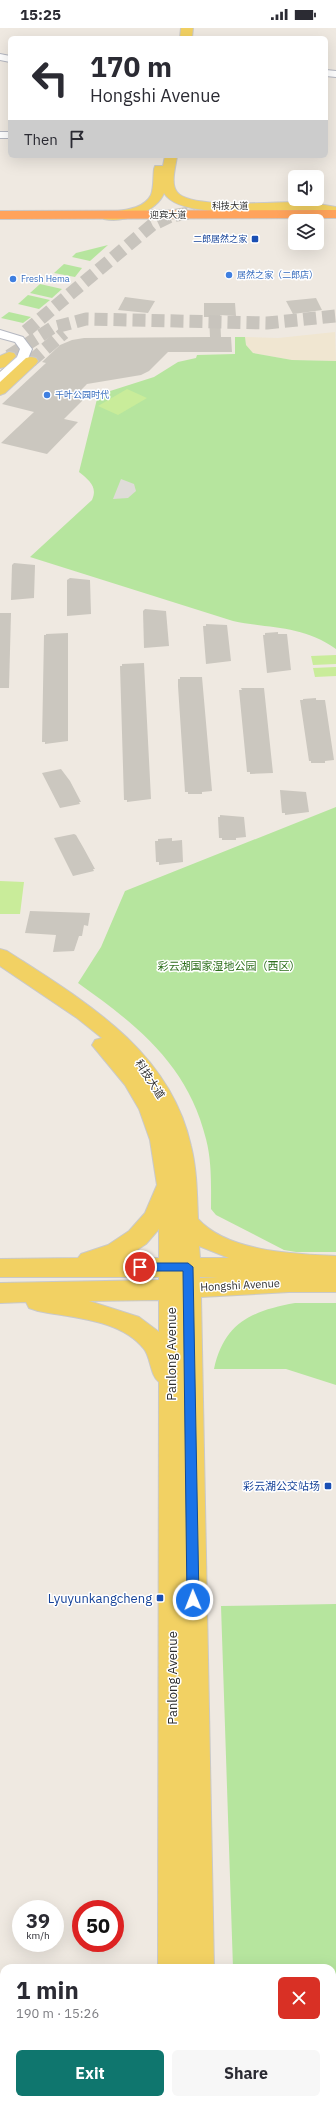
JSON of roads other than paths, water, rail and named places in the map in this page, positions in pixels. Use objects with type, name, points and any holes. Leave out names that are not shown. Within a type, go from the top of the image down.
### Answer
[{"type":"highway","name":"迎宾大道","points":[[0,215],[109,216],[334,212]]},
{"type":"highway","name":"迎宾大道","points":[[0,226],[288,226]]},
{"type":"highway","points":[[324,226],[336,226]]},
{"type":"main road","points":[[109,216],[138,210],[150,203],[156,197],[161,158]]},
{"type":"main road","name":"科技大道","points":[[171,158],[169,190],[174,198],[185,203],[202,206],[301,206],[334,212]]},
{"type":"main road","name":"科技大道","points":[[216,211],[334,212]]},
{"type":"main road","points":[[0,390],[31,361]]},
{"type":"main road","name":"科技大道","points":[[0,956],[117,1037],[138,1059],[158,1088],[171,1116],[180,1146],[186,1220],[179,1278]]},
{"type":"main road","name":"科技大道","points":[[0,970],[98,1040],[124,1066],[141,1092],[155,1119],[162,1147],[179,1278]]},
{"type":"main road","points":[[62,1268],[104,1258],[129,1246],[140,1236],[156,1216],[167,1182]]},
{"type":"main road","points":[[186,1220],[198,1236],[246,1255],[276,1262],[336,1266]]},
{"type":"main road","name":"Hongshi Avenue","points":[[0,1293],[336,1266]]},
{"type":"main road","name":"Hongshi Avenue","points":[[0,1268],[62,1268],[179,1278],[336,1282]]},
{"type":"main road","name":"Panlong Avenue","points":[[174,1964],[170,1389],[179,1278]]},
{"type":"main road","name":"Panlong Avenue","points":[[179,1278],[198,1964]]},
{"type":"main road","points":[[0,1293],[114,1317],[129,1322],[152,1340],[160,1354],[170,1389]]},
{"type":"street","points":[[0,334],[17,339],[22,342],[26,349],[23,358],[0,379]]},
{"type":"street","points":[[0,338],[16,344],[20,352],[17,357],[0,373]]},
{"type":"tunnel","points":[[26,331],[152,225],[171,216],[195,212]]},
{"type":"tunnel","points":[[9,356],[52,328],[86,319],[267,323],[336,316]]},
{"type":"tunnel","points":[[31,361],[64,333]]},
{"type":"place","name":"二郎居然之家","points":[[255,239]]},
{"type":"place","name":"居然之家（二郎店）","points":[[229,275]]},
{"type":"place","name":"Fresh Hema","points":[[13,279]]},
{"type":"place","name":"千叶公园时代","points":[[47,395]]},
{"type":"place","name":"彩云湖公交站场","points":[[328,1486]]},
{"type":"place","name":"Lyuyunkangcheng","points":[[160,1598]]},
{"type":"park label","name":"彩云湖国家湿地公园（西区）","points":[[229,966]]}]
